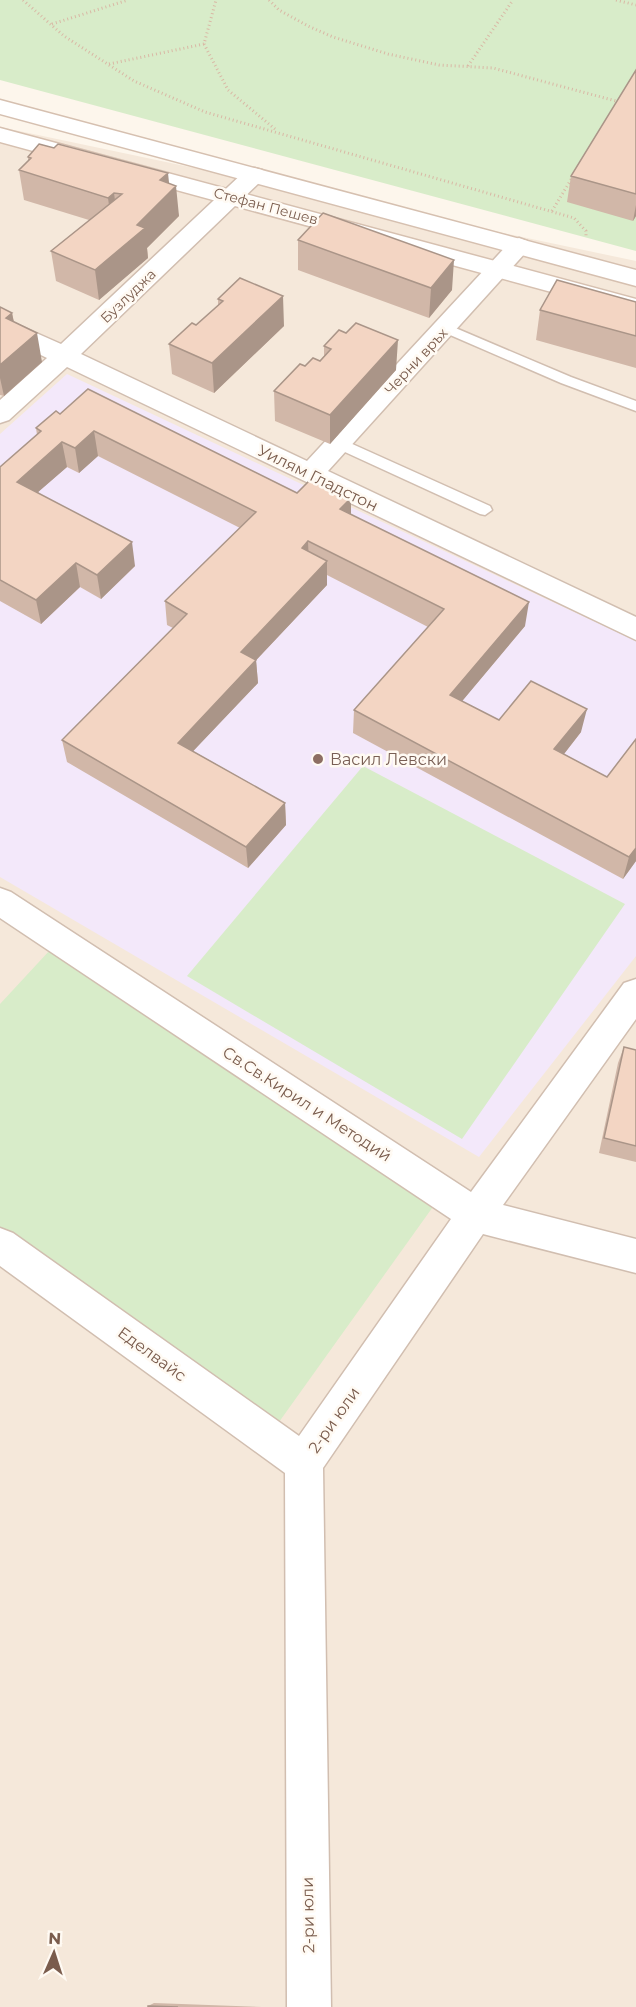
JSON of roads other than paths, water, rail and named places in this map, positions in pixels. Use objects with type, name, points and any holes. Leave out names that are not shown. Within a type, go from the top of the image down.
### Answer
[{"type":"street","name":"Стефан Пешев","points":[[0,107],[636,278]]},
{"type":"street","name":"Стефан Пешев","points":[[0,135],[636,307]]},
{"type":"street","name":"Бузлуджа","points":[[0,414],[254,175]]},
{"type":"street","name":"Черни връх","points":[[310,474],[519,246]]},
{"type":"street","name":"Уилям Гладстон","points":[[0,325],[636,629]]},
{"type":"street","name":"Св.Св.Кирил и Методий","points":[[0,901],[475,1215],[636,1256]]},
{"type":"street","name":"2-ри юли","points":[[309,2007],[304,1463],[475,1215],[636,993]]},
{"type":"street","name":"Еделвайс","points":[[0,1245],[304,1463]]},
{"type":"lane","points":[[446,328],[566,380],[636,406]]},
{"type":"lane","points":[[339,443],[485,510]]},
{"type":"place","name":"Васил Левски","points":[[318,759]]}]
